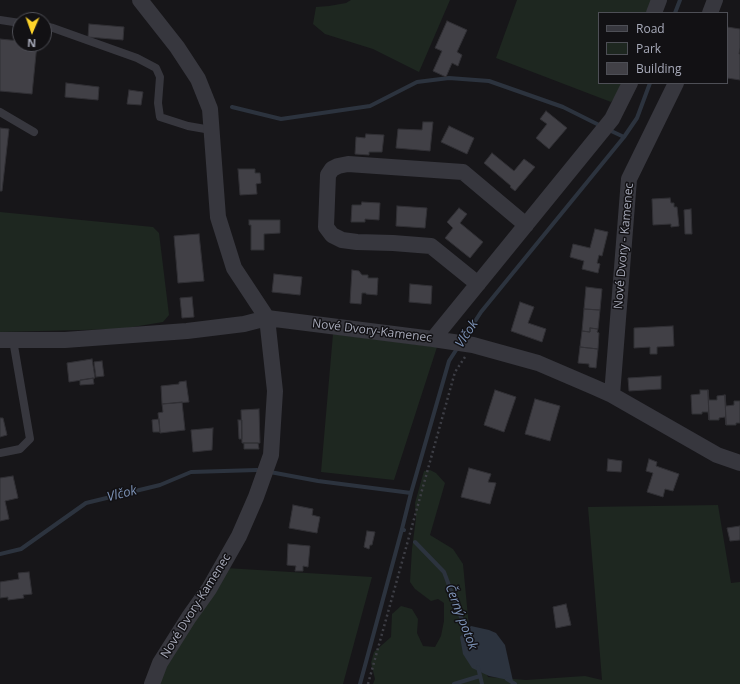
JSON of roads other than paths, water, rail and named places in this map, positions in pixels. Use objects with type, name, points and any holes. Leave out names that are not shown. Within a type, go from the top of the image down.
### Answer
[{"type":"street","name":"Nové Dvory-Kamenec","points":[[140,0],[178,47],[198,79],[210,109],[218,217],[234,268],[267,318],[275,391],[271,455],[240,536],[209,589],[189,617],[160,663],[152,684]]},
{"type":"street","points":[[654,12],[659,0]]},
{"type":"street","points":[[710,12],[715,0]]},
{"type":"street","points":[[436,340],[478,284],[612,119],[630,84]]},
{"type":"street","name":"Nové Dvory - Kamenec","points":[[612,395],[629,179],[676,84]]},
{"type":"street","points":[[478,284],[431,246],[349,241],[342,240],[332,235],[326,227],[328,175],[332,169],[348,164],[463,172],[526,225]]},
{"type":"street","name":"Nové Dvory-Kamenec","points":[[7,340],[65,340],[187,331],[244,324],[267,318],[473,345],[538,363],[612,395],[717,455],[740,463]]},
{"type":"lane","points":[[0,20],[12,22]]},
{"type":"lane","points":[[52,28],[130,56],[156,68],[160,77],[158,103],[160,117],[188,126],[211,130]]},
{"type":"lane","points":[[0,112],[34,132]]},
{"type":"lane","points":[[0,453],[20,449],[30,439],[7,340]]},
{"type":"waterway","name":"Vlčok","points":[[675,12],[680,0]]},
{"type":"waterway","points":[[232,107],[281,119],[370,106],[417,82],[449,78],[489,81],[563,107],[599,125]]},
{"type":"waterway","name":"Vlčok","points":[[463,340],[481,312],[624,137],[637,118],[650,84]]},
{"type":"waterway","points":[[609,130],[624,137]]},
{"type":"waterway","name":"Vlčok","points":[[404,530],[402,529],[411,493],[449,361],[458,347]]},
{"type":"waterway","name":"Vlčok","points":[[0,554],[21,549],[86,503],[160,485],[191,472],[257,470]]},
{"type":"waterway","name":"Vlčok","points":[[270,472],[318,481],[411,493]]},
{"type":"waterway","points":[[360,684],[402,529]]},
{"type":"waterway","name":"Černý potok","points":[[415,542],[444,572],[468,636]]},
{"type":"waterway","name":"Vlčok","points":[[478,667],[482,684]]},
{"type":"waterway","name":"Vlčok","points":[[454,684],[480,676]]},
{"type":"waterway","name":"Černý potok","points":[[507,679],[515,684]]}]
